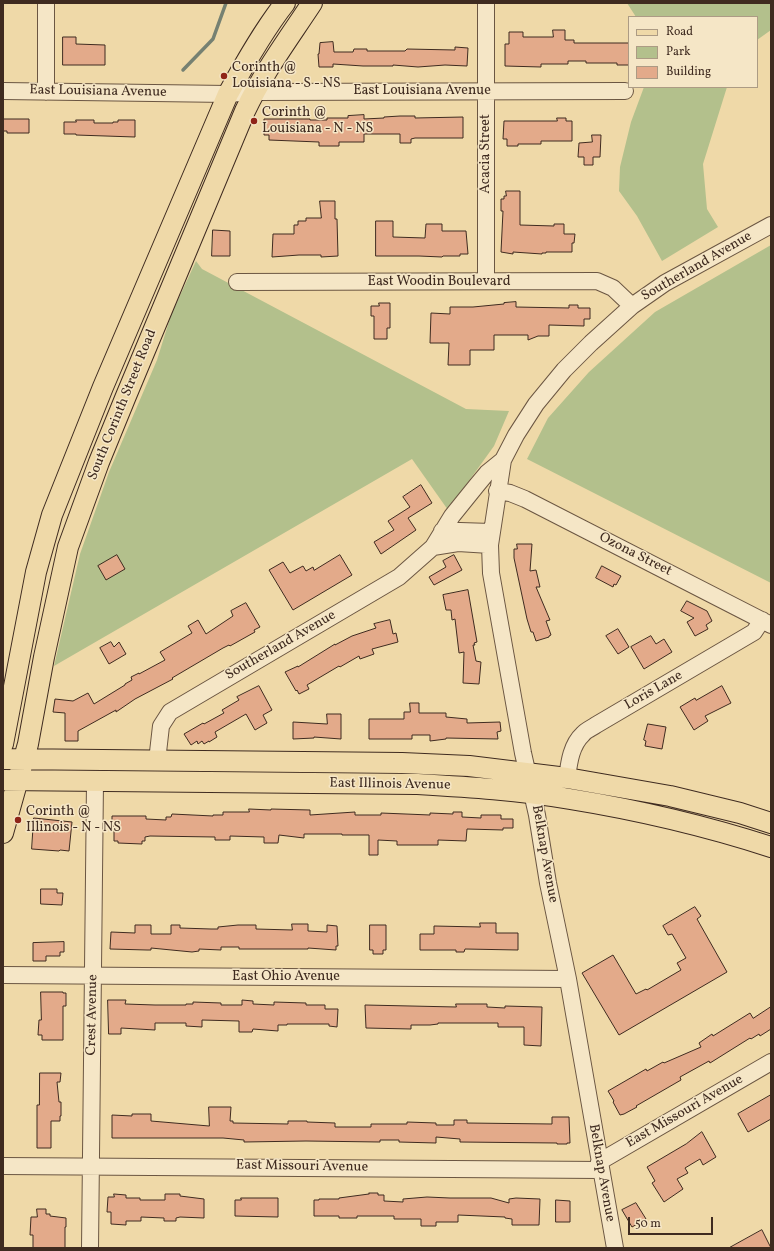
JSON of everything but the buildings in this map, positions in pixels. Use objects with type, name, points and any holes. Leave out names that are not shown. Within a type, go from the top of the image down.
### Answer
[{"type":"main road","name":"South Corinth Street Road","points":[[3,744],[36,572],[52,515],[103,387],[228,94],[255,46],[285,3]]},
{"type":"main road","name":"South Corinth Street Road","points":[[3,833],[11,781],[24,760],[60,578],[68,547],[99,462],[254,92],[312,3]]},
{"type":"main road","points":[[103,387],[126,396]]},
{"type":"main road","points":[[68,547],[65,518],[70,504],[71,469]]},
{"type":"main road","points":[[36,572],[60,578]]},
{"type":"main road","name":"East Illinois Avenue","points":[[3,759],[402,762],[469,766],[528,772],[670,796],[740,813],[771,823]]},
{"type":"main road","points":[[260,762],[261,783]]},
{"type":"main road","name":"East Illinois Avenue","points":[[11,781],[416,784],[533,794],[570,799],[648,814],[735,835],[771,847]]},
{"type":"main road","points":[[735,835],[740,813]]},
{"type":"street","points":[[46,3],[46,92]]},
{"type":"street","name":"Acacia Street","points":[[486,3],[486,282]]},
{"type":"street","name":"East Louisiana Avenue","points":[[3,91],[228,94],[254,92],[626,91]]},
{"type":"street","name":"Southerland Avenue","points":[[157,761],[161,726],[170,712],[399,577],[433,547],[452,516],[487,473],[503,460],[516,435],[536,404],[564,370],[632,306],[665,283],[771,225]]},
{"type":"street","name":"East Woodin Boulevard","points":[[237,282],[597,281],[614,288],[632,306]]},
{"type":"street","name":"Belknap Avenue","points":[[503,460],[497,491],[491,539],[492,573],[548,883],[568,979],[614,1248]]},
{"type":"street","name":"Ozona Street","points":[[497,491],[510,493],[525,499],[767,622]]},
{"type":"street","points":[[442,531],[460,530],[491,539]]},
{"type":"street","points":[[433,547],[491,539]]},
{"type":"street","name":"Loris Lane","points":[[567,778],[569,764],[574,748],[582,734],[754,632],[767,622]]},
{"type":"street","name":"Crest Avenue","points":[[90,1248],[95,782]]},
{"type":"street","name":"East Ohio Avenue","points":[[3,975],[568,979]]},
{"type":"street","name":"East Missouri Avenue","points":[[3,1166],[600,1166],[771,1062]]},
{"type":"green space","points":[[627,3],[771,3],[771,30],[758,39],[758,16],[635,16]]},
{"type":"green space","points":[[644,88],[727,88],[703,164],[707,209],[718,227],[662,261],[637,216],[619,191],[620,167],[631,122]]},
{"type":"green space","points":[[771,245],[771,583],[527,459],[548,418],[589,372],[655,312]]},
{"type":"green space","points":[[196,261],[202,269],[466,409],[509,411],[494,446],[448,510],[412,459],[54,666],[80,554],[109,472],[157,360],[171,315]]},
{"type":"waterway","points":[[183,70],[213,39],[226,3]]},
{"type":"place","name":"Corinth @ Louisiana - S - NS","points":[[224,76]]},
{"type":"place","name":"Corinth @ Louisiana - N - NS","points":[[254,121]]},
{"type":"place","name":"Corinth @ Illinois - N - NS","points":[[18,820]]}]
